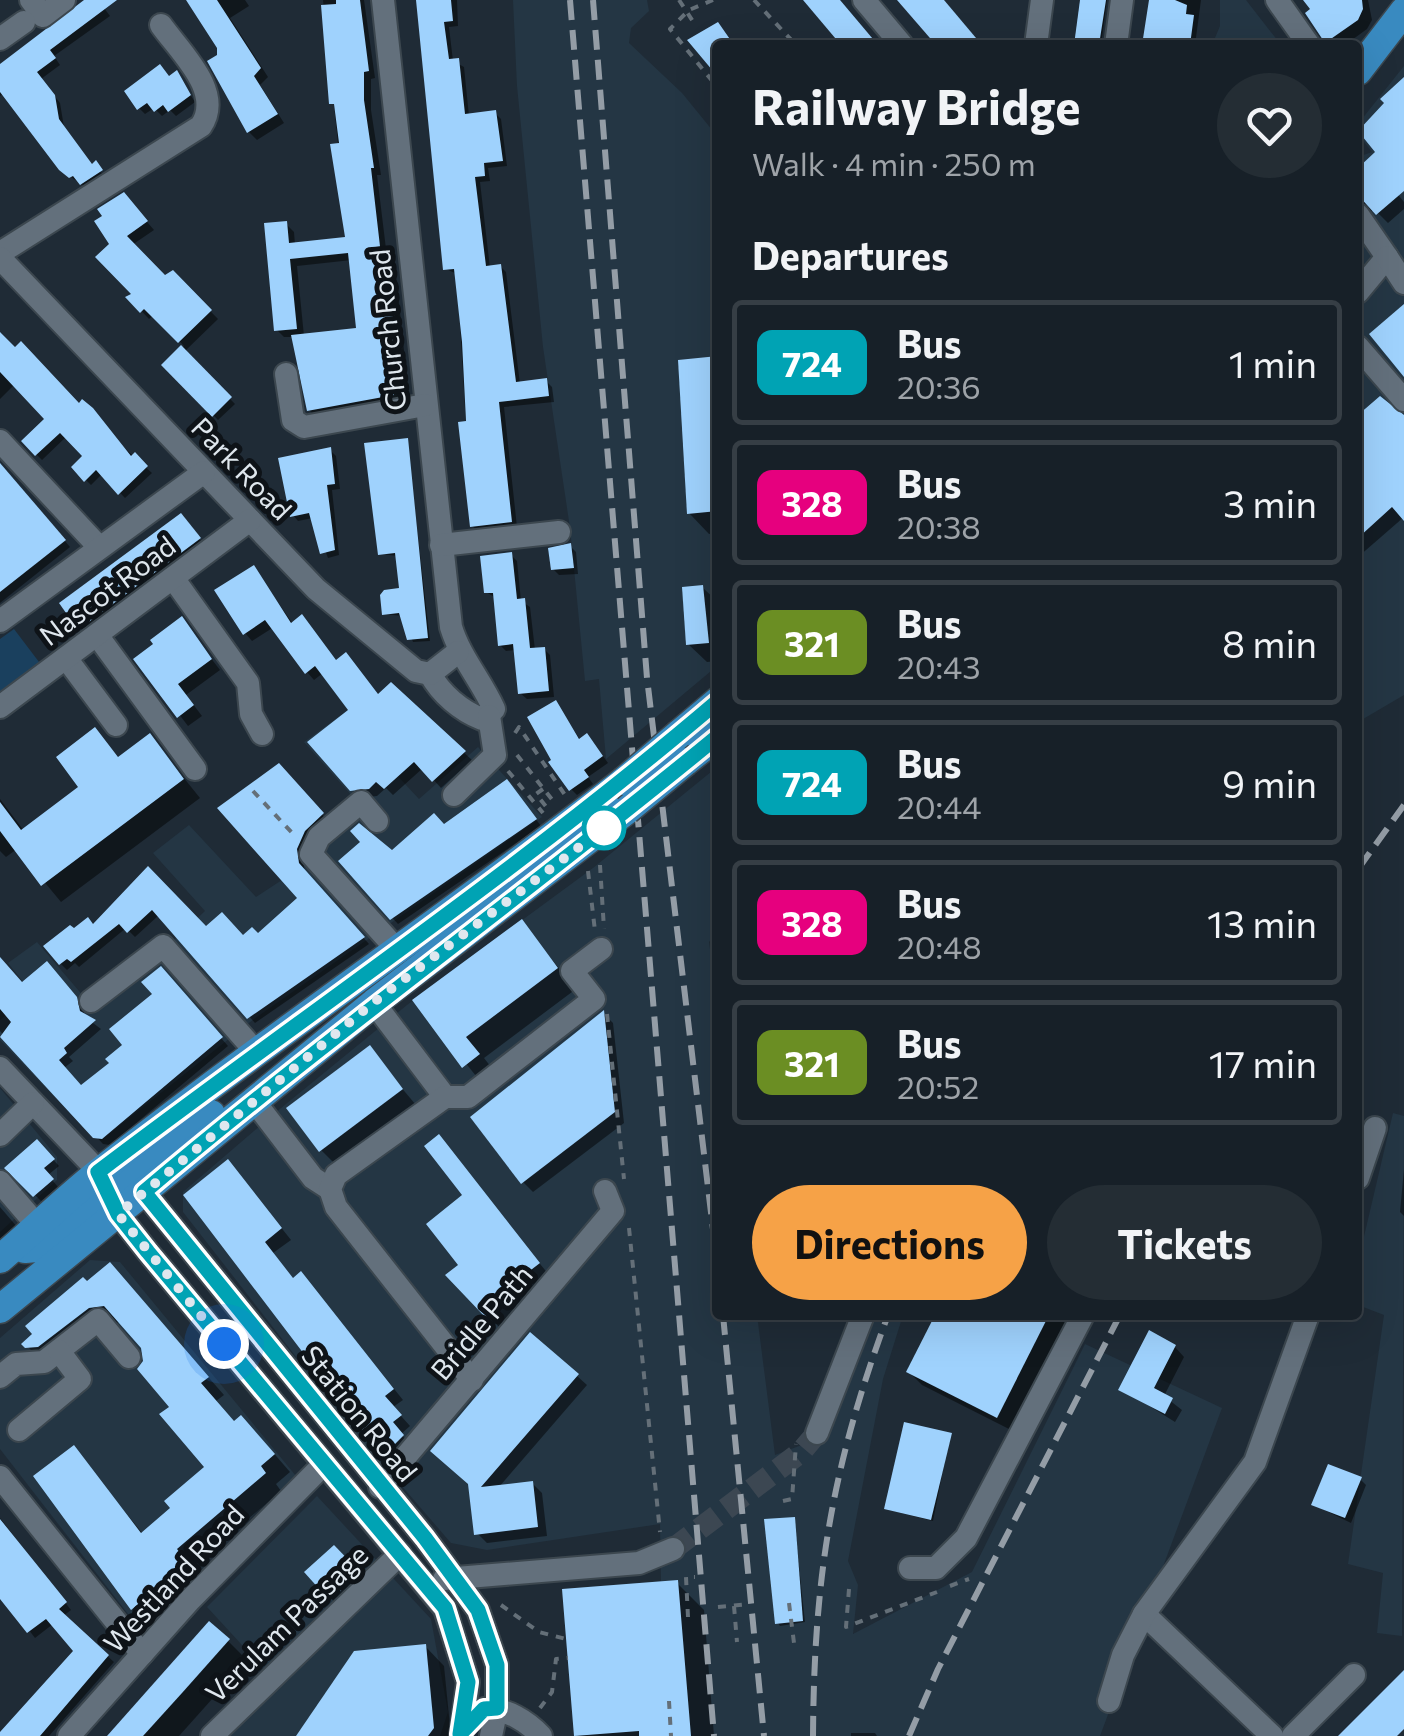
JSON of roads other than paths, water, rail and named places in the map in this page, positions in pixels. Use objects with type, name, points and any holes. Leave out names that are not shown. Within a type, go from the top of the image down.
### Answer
[{"type":"main road","points":[[1362,68],[1400,26]]},
{"type":"main road","points":[[0,1309],[256,1052],[399,952],[624,781],[712,706]]},
{"type":"main road","points":[[4,1255],[37,1248],[254,1100],[374,1002],[712,741]]},
{"type":"main road","points":[[4,1255],[36,1224],[118,1190]]},
{"type":"street","points":[[0,39],[27,11],[42,16],[64,0]]},
{"type":"street","name":"Church Road","points":[[383,0],[441,545],[458,652]]},
{"type":"street","points":[[864,0],[898,40]]},
{"type":"street","points":[[1037,40],[1042,0]]},
{"type":"street","points":[[1117,40],[1122,0]]},
{"type":"street","points":[[1277,0],[1305,40]]},
{"type":"street","points":[[0,255],[201,126],[210,111],[208,94],[161,25]]},
{"type":"street","points":[[1362,220],[1404,283]]},
{"type":"street","name":"Park Road","points":[[0,255],[316,589],[416,672],[430,674],[438,689],[471,714],[489,716]]},
{"type":"street","points":[[1362,287],[1387,257]]},
{"type":"street","points":[[1362,352],[1404,400]]},
{"type":"street","points":[[286,374],[293,420],[304,427],[425,405]]},
{"type":"street","points":[[0,442],[100,548]]},
{"type":"street","points":[[0,621],[204,472]]},
{"type":"street","name":"Nascot Road","points":[[0,707],[250,520]]},
{"type":"street","points":[[441,545],[559,532]]},
{"type":"street","points":[[173,578],[248,683],[251,714],[262,734]]},
{"type":"street","points":[[97,635],[194,769]]},
{"type":"street","points":[[430,674],[458,652],[482,682],[494,709],[489,716],[495,756],[454,795]]},
{"type":"street","points":[[66,658],[116,725]]},
{"type":"street","points":[[378,820],[361,802],[319,837],[311,854],[399,952]]},
{"type":"street","points":[[91,1001],[163,946],[256,1052]]},
{"type":"street","points":[[330,1189],[336,1176],[445,1096],[468,1097],[594,1000],[572,971],[601,949]]},
{"type":"street","points":[[374,1002],[445,1096]]},
{"type":"street","points":[[0,1068],[118,1190],[178,1289],[445,1608],[468,1682],[460,1735]]},
{"type":"street","points":[[254,1100],[313,1178],[330,1189],[336,1207],[472,1380]]},
{"type":"street","points":[[0,1135],[33,1102]]},
{"type":"street","points":[[1362,1167],[1376,1128]]},
{"type":"street","points":[[0,1182],[36,1224]]},
{"type":"street","name":"Bridle Path","points":[[380,1487],[613,1211],[614,1188]]},
{"type":"street","name":"Station Road","points":[[118,1190],[380,1487],[478,1610],[497,1665],[497,1708],[491,1736]]},
{"type":"street","points":[[0,1377],[16,1364],[44,1362],[98,1320],[130,1357]]},
{"type":"street","points":[[807,1436],[861,1320]]},
{"type":"street","points":[[910,1568],[936,1568],[966,1538],[1080,1320]]},
{"type":"street","points":[[1108,1701],[1123,1655],[1144,1614],[1255,1462],[1306,1320]]},
{"type":"street","points":[[19,1430],[80,1379],[59,1350]]},
{"type":"street","name":"Westland Road","points":[[69,1736],[142,1654],[324,1465]]},
{"type":"street","points":[[0,1477],[142,1654]]},
{"type":"street","points":[[426,1583],[454,1576],[638,1563],[667,1551]]},
{"type":"street","name":"Verulam Passage","points":[[212,1736],[400,1554]]},
{"type":"street","points":[[1144,1614],[1272,1736]]},
{"type":"street","points":[[1293,1736],[1354,1675]]},
{"type":"street","points":[[460,1735],[484,1709],[497,1708],[537,1727]]},
{"type":"tunnel","points":[[673,1549],[801,1452],[817,1433]]},
{"type":"railway","points":[[570,0],[714,1736]]},
{"type":"railway","points":[[593,0],[647,678],[712,1221]]},
{"type":"railway","points":[[1362,863],[1404,805]]},
{"type":"railway","points":[[723,1320],[764,1736]]},
{"type":"railway","points":[[813,1736],[817,1624],[830,1522],[853,1422],[886,1320]]},
{"type":"railway","points":[[909,1736],[938,1669],[1117,1320]]}]
